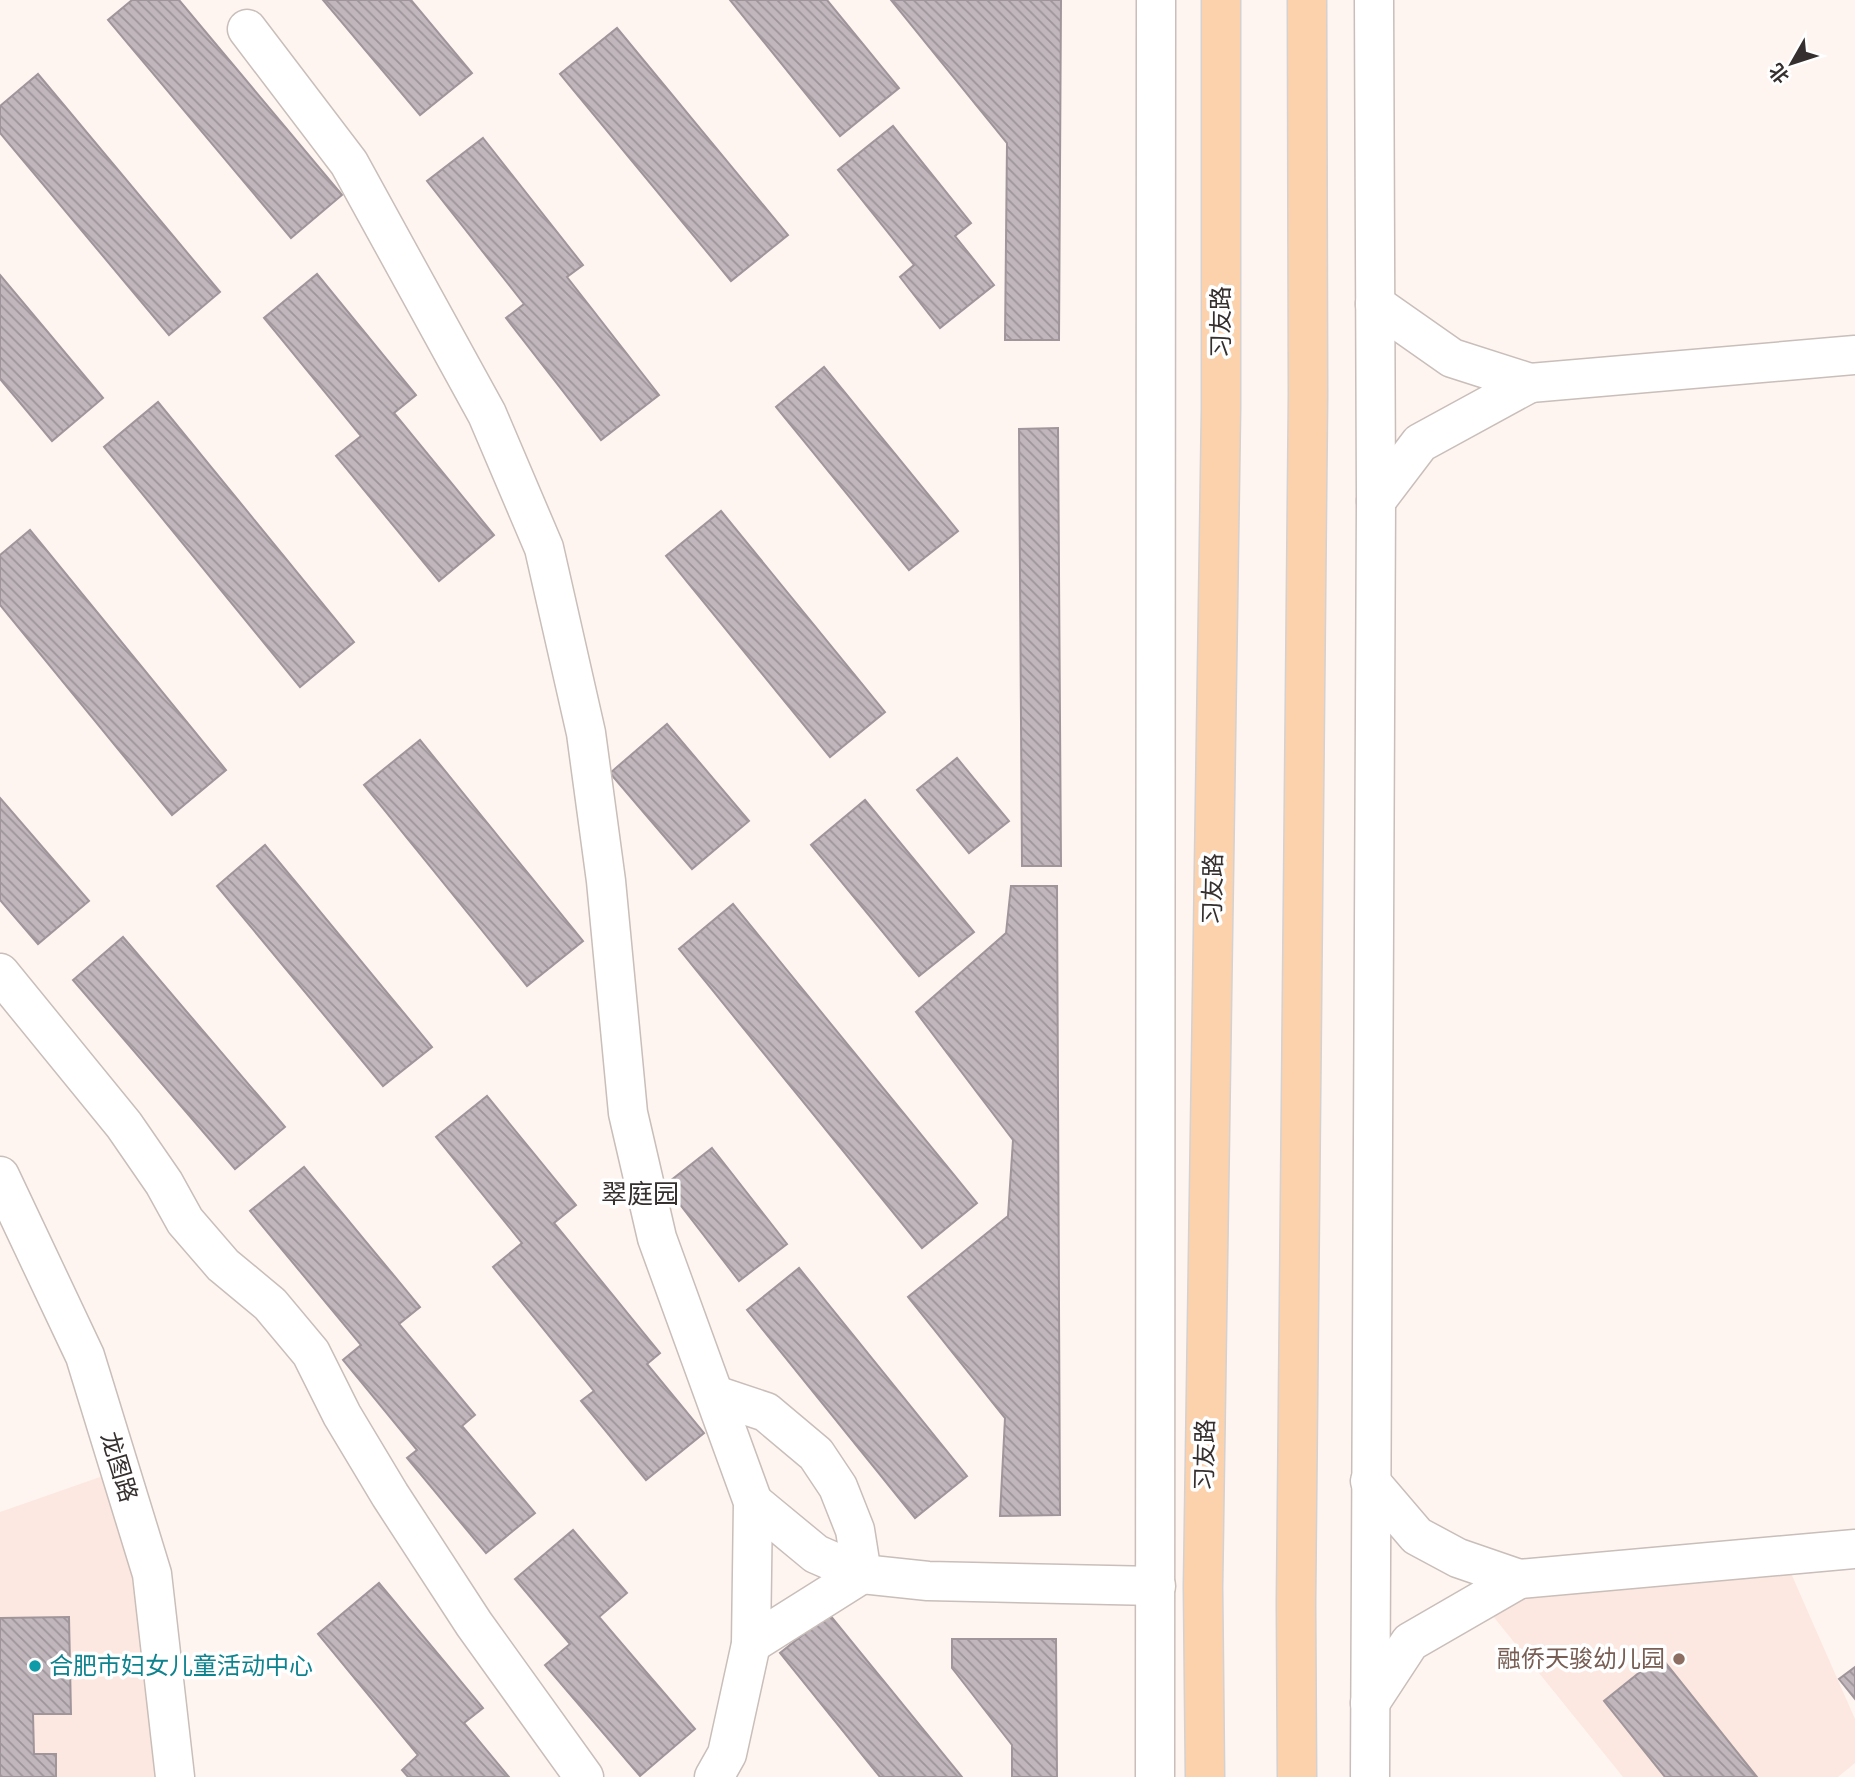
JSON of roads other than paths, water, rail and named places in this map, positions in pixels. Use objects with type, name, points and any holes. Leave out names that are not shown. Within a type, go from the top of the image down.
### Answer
[{"type":"main road","name":"习友路","points":[[1205,1777],[1203,1587],[1221,409],[1221,0]]},
{"type":"main road","points":[[1297,1777],[1296,1603],[1308,408],[1307,0]]},
{"type":"street","points":[[1155,1777],[1156,0]]},
{"type":"street","points":[[1370,1777],[1376,501],[1374,0]]},
{"type":"street","points":[[247,29],[349,163],[487,414],[544,548],[586,733],[606,881],[628,1113],[657,1238],[753,1502],[751,1644],[727,1754],[714,1777]]},
{"type":"street","points":[[1375,304],[1452,358],[1531,383],[1855,355]]},
{"type":"street","points":[[1376,501],[1420,443],[1531,383]]},
{"type":"street","points":[[0,973],[124,1125],[164,1183],[185,1221],[223,1265],[270,1304],[311,1353],[342,1415],[398,1507],[474,1624],[584,1777]]},
{"type":"street","name":"龙图路","points":[[0,1176],[85,1356],[152,1574],[175,1777]]},
{"type":"street","points":[[715,1395],[766,1412],[816,1454],[838,1486],[855,1530],[862,1574]]},
{"type":"street","points":[[1370,1481],[1417,1536],[1458,1558],[1518,1579],[1855,1549]]},
{"type":"street","points":[[753,1502],[816,1554],[862,1574],[928,1581],[1156,1586]]},
{"type":"street","points":[[751,1644],[862,1574]]},
{"type":"street","points":[[1370,1703],[1410,1642],[1518,1579]]},
{"type":"place","name":"融侨天骏幼儿园","points":[[1679,1659]]},
{"type":"place","name":"合肥市妇女儿童活动中心","points":[[35,1666]]},
{"type":"district","name":"翠庭园","points":[[640,1194]]}]
